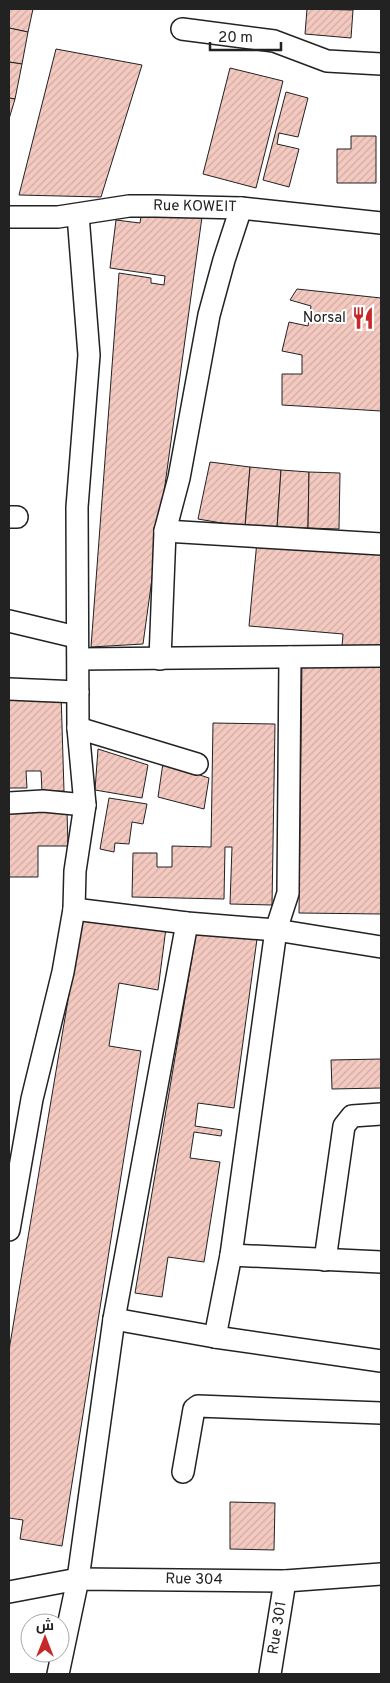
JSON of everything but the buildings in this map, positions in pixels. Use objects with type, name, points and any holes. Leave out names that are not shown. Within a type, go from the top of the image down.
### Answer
[{"type":"street","points":[[182,29],[274,41],[327,61],[381,64]]},
{"type":"street","name":"Rue KOWEIT","points":[[9,217],[78,215],[128,206],[241,208],[381,223]]},
{"type":"street","points":[[160,659],[165,531],[179,478],[210,315],[224,260],[241,208]]},
{"type":"street","points":[[9,1230],[32,1099],[63,972],[74,909],[75,872],[85,805],[78,728],[79,659],[76,637],[77,507],[89,355],[78,215]]},
{"type":"street","points":[[165,531],[381,544]]},
{"type":"street","points":[[9,621],[76,637]]},
{"type":"street","points":[[79,659],[381,656]]},
{"type":"street","points":[[215,1337],[231,1255],[276,930],[288,893],[290,657]]},
{"type":"street","points":[[9,689],[78,692]]},
{"type":"street","points":[[78,728],[197,764]]},
{"type":"street","points":[[9,803],[43,801],[85,805]]},
{"type":"street","points":[[74,909],[187,923],[276,930],[381,947]]},
{"type":"street","points":[[58,1674],[78,1579],[114,1319],[187,923]]},
{"type":"street","points":[[325,1260],[344,1126],[352,1116],[381,1114]]},
{"type":"street","points":[[231,1255],[381,1262]]},
{"type":"street","points":[[114,1319],[215,1337],[381,1361]]},
{"type":"street","points":[[183,1472],[194,1409],[198,1406],[381,1413]]},
{"type":"street","name":"Rue 304","points":[[12,1586],[78,1579],[285,1581],[381,1574]]},
{"type":"street","name":"Rue 301","points":[[270,1674],[285,1581]]},
{"type":"place","name":"Norsal","points":[[363,318]]}]
